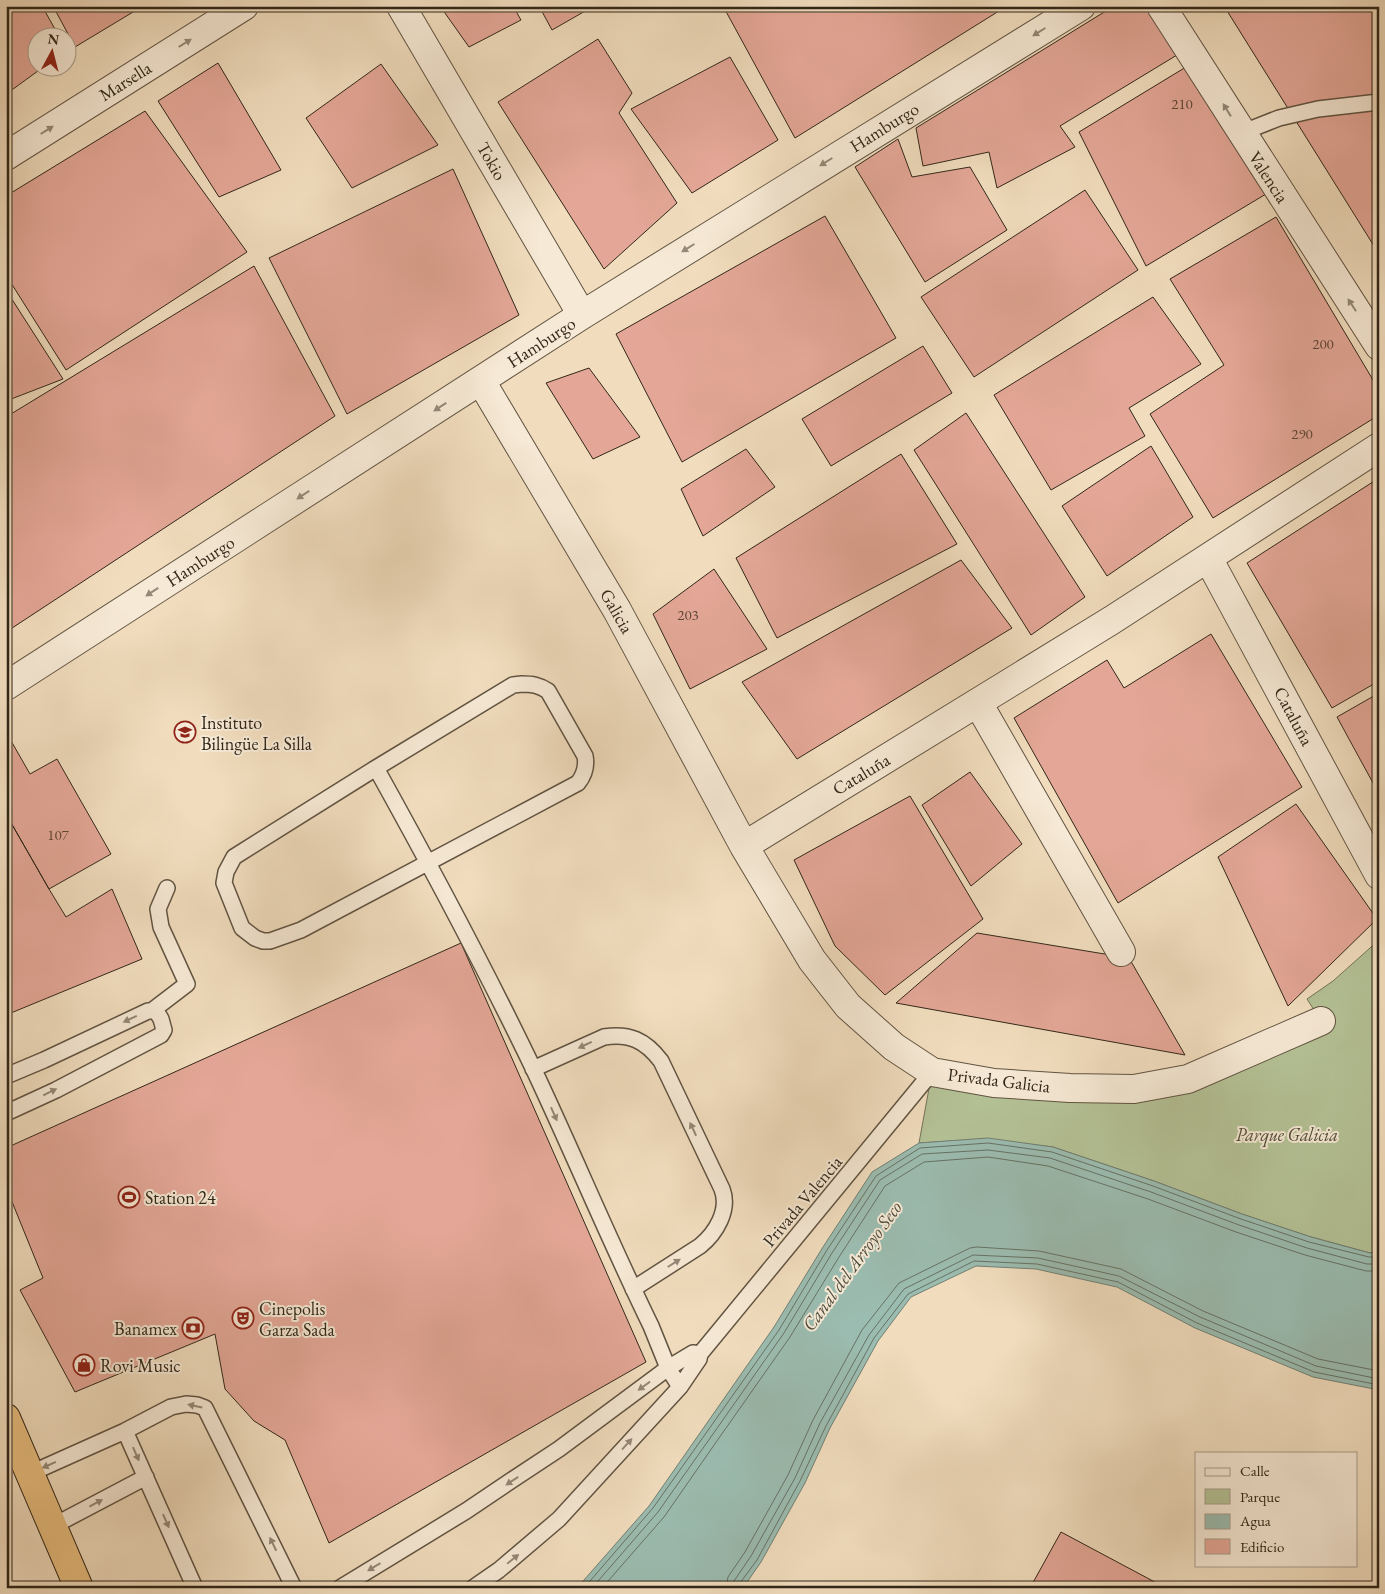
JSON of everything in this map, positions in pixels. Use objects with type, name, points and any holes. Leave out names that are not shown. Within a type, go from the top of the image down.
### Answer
[{"type":"highway","points":[[6,1418],[79,1588]]},
{"type":"street","name":"Marsella","points":[[6,156],[244,6]]},
{"type":"street","name":"Tokio","points":[[402,6],[582,315]]},
{"type":"street","name":"Hamburgo","points":[[6,686],[582,315],[1081,6]]},
{"type":"street","name":"Valencia","points":[[1161,6],[1379,346]]},
{"type":"street","name":"Galicia","points":[[481,381],[617,610],[744,846]]},
{"type":"street","name":"Cataluña","points":[[744,846],[1112,620],[1379,447]]},
{"type":"street","name":"Cataluña","points":[[1208,558],[1379,875]]},
{"type":"street","points":[[978,703],[1121,952]]},
{"type":"street","name":"Privada Galicia","points":[[744,846],[812,960],[848,1006],[894,1047],[932,1072],[994,1083],[1070,1088],[1134,1089],[1188,1079],[1322,1021]]},
{"type":"lane","points":[[1241,132],[1280,118],[1318,109],[1379,102]]},
{"type":"lane","points":[[513,685],[540,686],[548,691],[585,756],[586,765],[583,777],[578,783],[429,862],[301,930],[270,941],[254,938],[242,928],[224,883],[226,872],[234,857],[513,685]]},
{"type":"lane","points":[[376,768],[429,862],[534,1069],[668,1368],[680,1387]]},
{"type":"lane","points":[[6,1076],[153,1010],[187,984],[161,927],[158,908],[167,888]]},
{"type":"lane","points":[[6,1113],[56,1090],[161,1035],[164,1030],[162,1019],[153,1010]]},
{"type":"lane","points":[[534,1069],[604,1037],[616,1035],[640,1041],[653,1050],[660,1061],[722,1189],[724,1196],[722,1216],[709,1239],[633,1289]]},
{"type":"lane","name":"Privada Valencia","points":[[474,1588],[499,1570],[559,1519],[680,1387],[700,1354],[932,1072]]},
{"type":"lane","points":[[340,1588],[466,1511],[559,1449],[668,1368],[693,1353],[700,1354]]},
{"type":"lane","points":[[29,1474],[125,1431],[171,1407],[197,1404],[205,1408],[294,1588]]},
{"type":"lane","points":[[125,1431],[195,1588]]},
{"type":"lane","points":[[52,1526],[146,1477]]},
{"type":"green space","name":"Parque Galicia","points":[[1379,940],[1379,1252],[1370,1253],[1311,1237],[1053,1147],[984,1139],[919,1143],[932,1072],[1134,1089],[1321,1021],[1307,999],[1333,981]]},
{"type":"water","name":"Canal del Arroyo Seco","points":[[988,1138],[1053,1147],[1311,1237],[1370,1253],[1379,1252],[1379,1390],[1313,1377],[1195,1328],[1117,1287],[1036,1269],[976,1266],[911,1297],[878,1341],[830,1428],[805,1483],[761,1562],[743,1588],[577,1588],[649,1506],[774,1327],[872,1172],[919,1143]]},
{"type":"building","points":[[6,6],[42,6],[54,28],[28,28],[28,78],[9,92],[6,87]]},
{"type":"building","points":[[53,6],[143,6],[78,45],[78,28],[65,28]]},
{"type":"building","points":[[440,6],[513,6],[521,20],[469,47]]},
{"type":"building","points":[[539,6],[594,6],[552,30]]},
{"type":"building","points":[[723,6],[1007,6],[795,138]]},
{"type":"building","points":[[1114,6],[1147,6],[1177,55],[1060,126],[1075,147],[997,188],[989,152],[923,166],[916,128]]},
{"type":"building","points":[[1224,6],[1379,6],[1379,254]]},
{"type":"building","points":[[598,39],[632,93],[619,113],[677,203],[604,269],[498,102]]},
{"type":"building","points":[[730,57],[778,140],[692,193],[631,109]]},
{"type":"building","points":[[218,63],[281,170],[219,197],[158,101]]},
{"type":"building","points":[[381,64],[438,145],[352,188],[306,118]]},
{"type":"building","points":[[1186,67],[1266,194],[1146,266],[1079,132]]},
{"type":"building","points":[[145,111],[247,252],[66,370],[6,275],[6,196]]},
{"type":"building","points":[[898,139],[912,177],[970,167],[1007,230],[925,282],[855,167]]},
{"type":"building","points":[[453,169],[519,315],[347,414],[269,258]]},
{"type":"building","points":[[1085,190],[1138,270],[974,377],[921,297]]},
{"type":"building","points":[[825,216],[896,338],[682,462],[616,334]]},
{"type":"building","points":[[1276,217],[1379,390],[1379,415],[1213,518],[1150,414],[1224,365],[1170,279]]},
{"type":"building","points":[[254,266],[335,416],[6,632],[6,417]]},
{"type":"building","points":[[6,290],[63,379],[6,401]]},
{"type":"building","points":[[1153,297],[1201,364],[1129,408],[1145,436],[1051,490],[994,395]]},
{"type":"building","points":[[923,346],[952,393],[831,466],[802,419]]},
{"type":"building","points":[[589,368],[640,437],[593,459],[546,383]]},
{"type":"building","points":[[966,413],[1085,597],[1031,635],[914,450]]},
{"type":"building","points":[[1151,446],[1193,517],[1107,576],[1062,506]]},
{"type":"building","points":[[746,449],[775,487],[703,536],[681,489]]},
{"type":"building","points":[[901,454],[957,544],[777,638],[736,558]]},
{"type":"building","points":[[1379,478],[1379,681],[1332,708],[1247,563]]},
{"type":"building","points":[[961,560],[1012,628],[797,759],[742,682]]},
{"type":"building","points":[[714,569],[767,649],[690,689],[653,614]]},
{"type":"building","points":[[1211,634],[1302,787],[1118,903],[1014,718],[1107,660],[1124,688]]},
{"type":"building","points":[[1379,693],[1379,794],[1337,717]]},
{"type":"building","points":[[10,739],[30,774],[57,759],[111,854],[49,889],[6,814],[6,742]]},
{"type":"building","points":[[970,772],[1022,844],[971,886],[922,805]]},
{"type":"building","points":[[910,796],[983,919],[885,995],[835,946],[794,860]]},
{"type":"building","points":[[1296,804],[1377,919],[1288,1006],[1218,857]]},
{"type":"building","points":[[6,814],[66,917],[112,889],[142,959],[6,1015]]},
{"type":"building","points":[[977,933],[1129,958],[1185,1055],[896,1003]]},
{"type":"building","points":[[461,943],[646,1362],[329,1543],[285,1440],[254,1421],[225,1389],[215,1334],[75,1392],[20,1290],[43,1278],[6,1187],[6,1148]]},
{"type":"building","points":[[1061,1532],[1166,1588],[1030,1588]]},
{"type":"place","name":"Instituto Bilingüe La Silla","points":[[185,732]]},
{"type":"place","name":"Station 24","points":[[129,1197]]},
{"type":"place","name":"Cinepolis Garza Sada","points":[[243,1318]]},
{"type":"place","name":"Banamex","points":[[193,1328]]},
{"type":"place","name":"Rovi Music","points":[[84,1365]]}]
